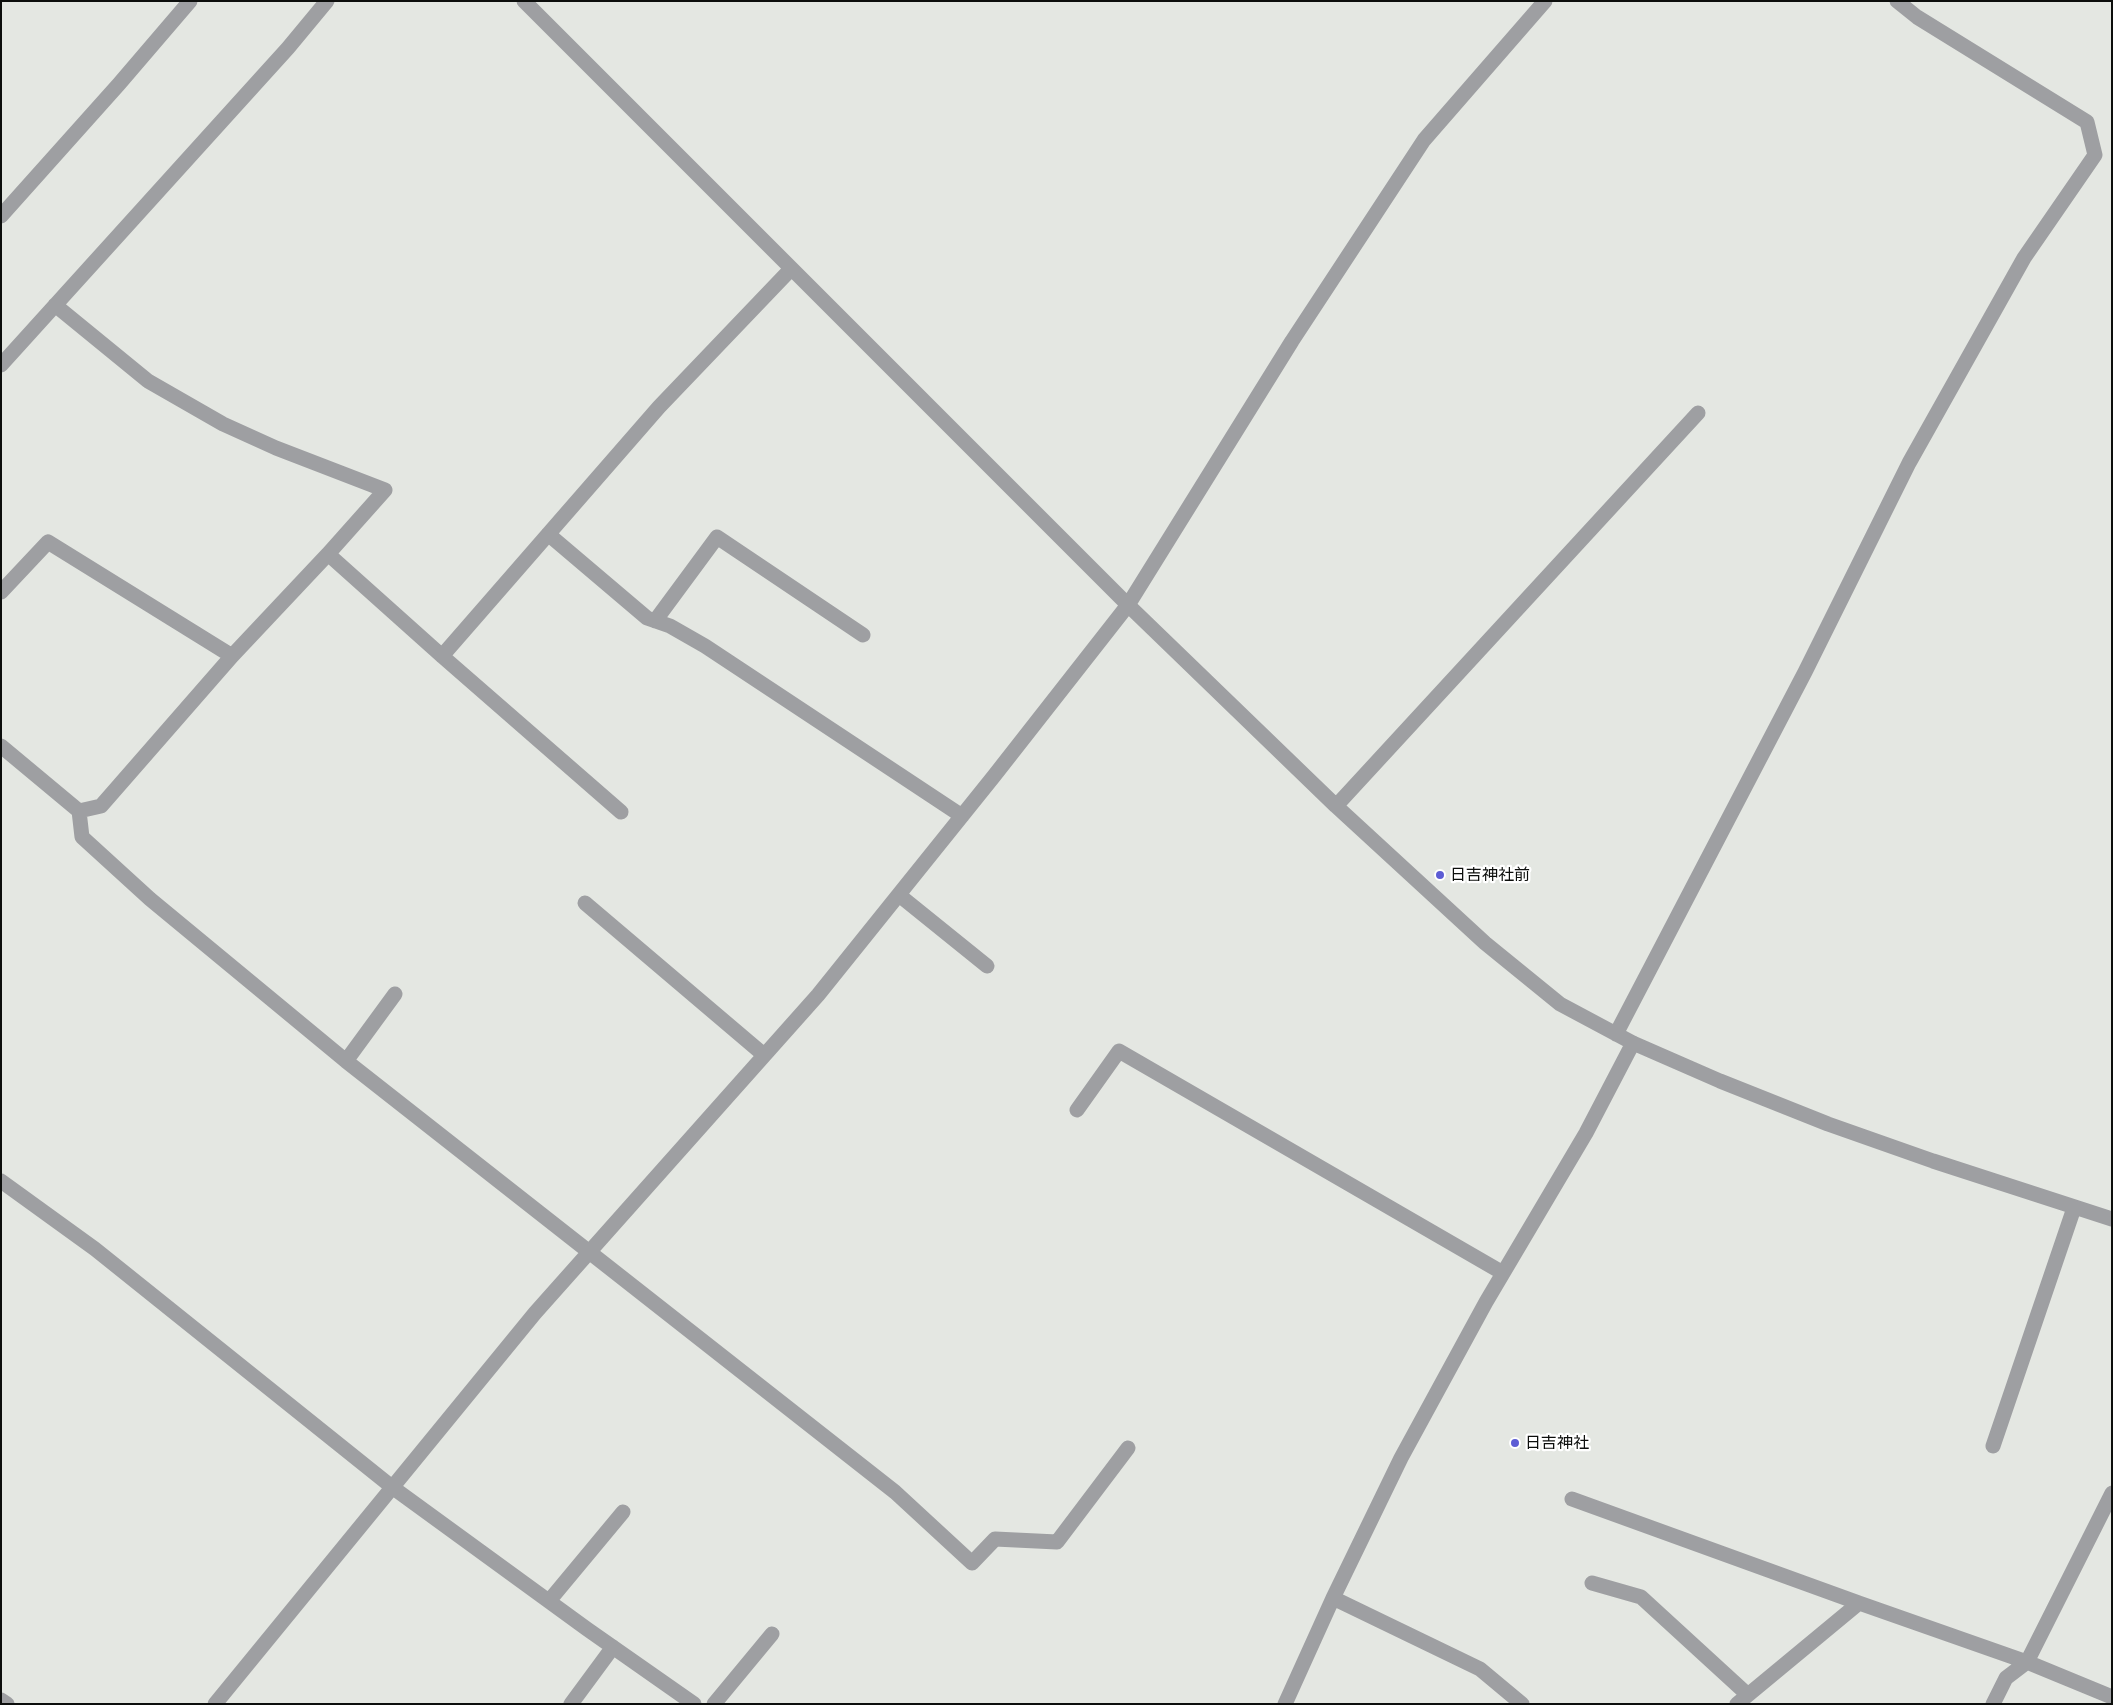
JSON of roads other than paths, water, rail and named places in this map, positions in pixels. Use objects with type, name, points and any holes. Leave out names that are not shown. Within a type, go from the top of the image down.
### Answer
[{"type":"street","points":[[1,216],[190,1]]},
{"type":"street","points":[[1,365],[288,48],[327,1]]},
{"type":"street","points":[[524,1],[1128,605],[1336,806],[1500,955],[1560,1004],[1632,1043],[1720,1081],[1828,1124],[1933,1161],[2112,1219]]},
{"type":"street","points":[[1616,1034],[1805,672],[1909,463],[2024,258],[2095,155],[2087,122],[1917,17],[1897,1]]},
{"type":"street","points":[[215,1704],[535,1313],[818,995],[1128,605],[1292,341],[1424,140],[1540,3]]},
{"type":"street","points":[[442,656],[659,407],[791,269]]},
{"type":"street","points":[[55,305],[148,381],[224,424],[276,448],[385,490],[232,656],[101,806],[79,811]]},
{"type":"street","points":[[1336,806],[1698,413]]},
{"type":"street","points":[[548,534],[647,618],[670,626],[705,646],[962,816]]},
{"type":"street","points":[[655,621],[717,537],[863,635]]},
{"type":"street","points":[[1,592],[48,542],[232,656]]},
{"type":"street","points":[[328,554],[620,812]]},
{"type":"street","points":[[1,746],[79,811],[82,837],[150,899],[346,1061],[895,1492],[972,1563],[995,1539],[1057,1542],[1128,1448]]},
{"type":"street","points":[[899,895],[987,966]]},
{"type":"street","points":[[585,904],[764,1055]]},
{"type":"street","points":[[346,1061],[395,994]]},
{"type":"street","points":[[1285,1704],[1333,1598],[1401,1458],[1503,1273],[1586,1133],[1632,1043]]},
{"type":"street","points":[[1077,1110],[1119,1051],[1503,1273]]},
{"type":"street","points":[[1,1181],[95,1249],[392,1487],[694,1704]]},
{"type":"street","points":[[1993,1446],[2074,1208]]},
{"type":"street","points":[[1993,1704],[2006,1678],[2027,1662],[2112,1493]]},
{"type":"street","points":[[1572,1499],[2027,1662],[2112,1697]]},
{"type":"street","points":[[549,1601],[623,1512]]},
{"type":"street","points":[[1592,1583],[1642,1597],[1743,1700],[1859,1602]]},
{"type":"street","points":[[1333,1598],[1480,1669],[1522,1704]]},
{"type":"street","points":[[714,1704],[772,1634]]},
{"type":"street","points":[[571,1704],[613,1647]]},
{"type":"street","points":[[1,1700],[7,1704]]},
{"type":"place","name":"日吉神社前","points":[[1440,875]]},
{"type":"place","name":"日吉神社","points":[[1515,1443]]}]
